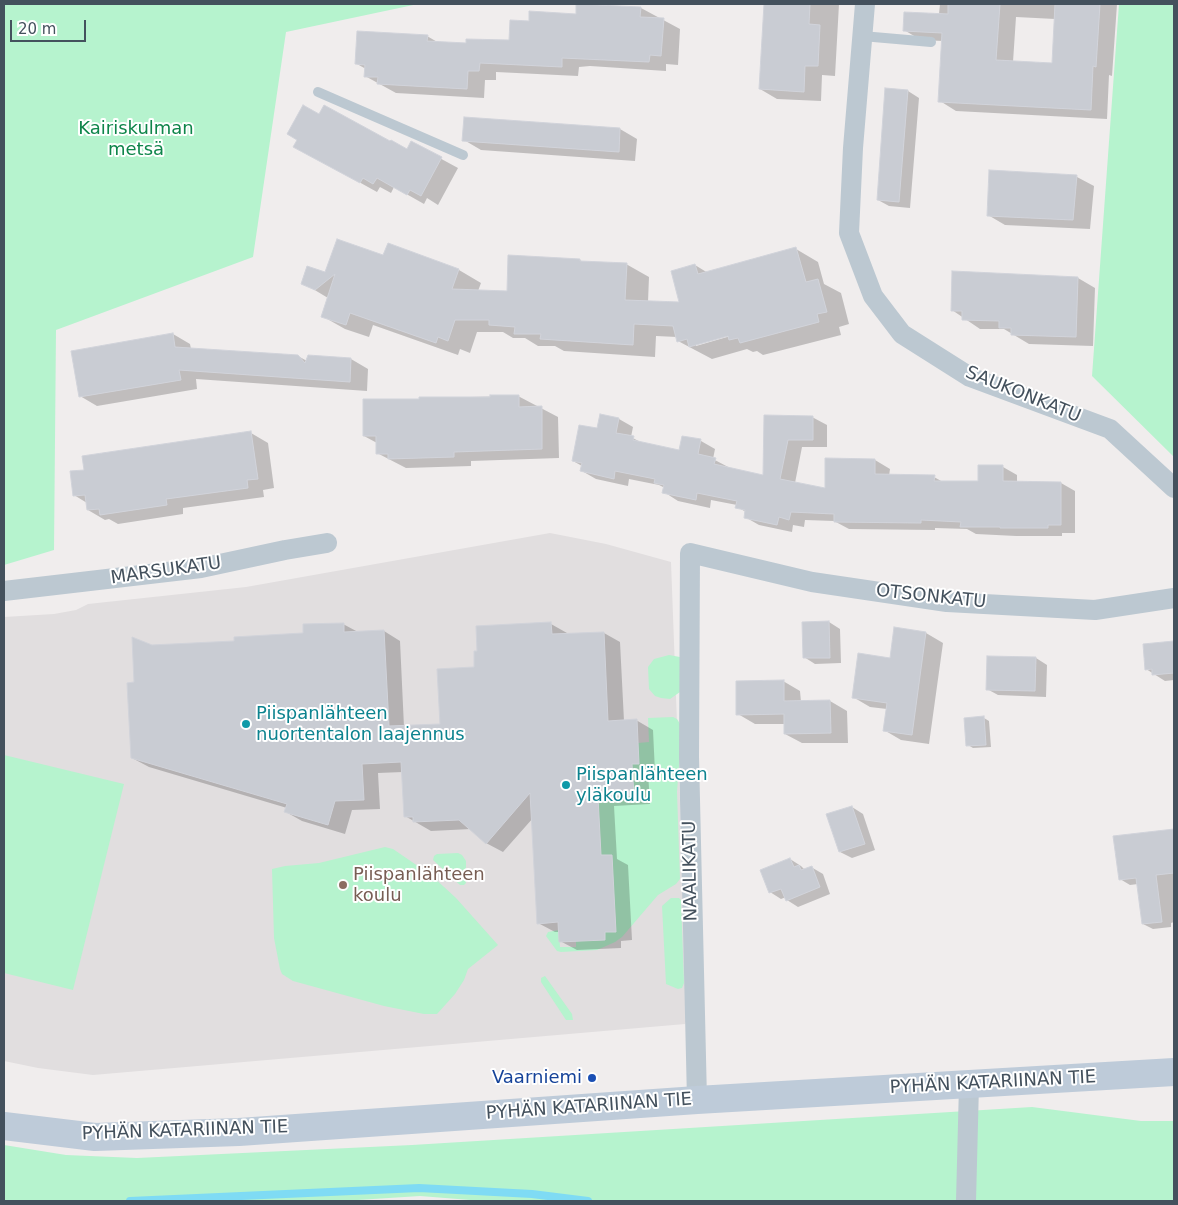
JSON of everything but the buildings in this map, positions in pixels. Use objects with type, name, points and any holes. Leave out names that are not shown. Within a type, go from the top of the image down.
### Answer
[{"type":"street","name":"SAUKONKATU","points":[[865,4],[853,148],[849,233],[873,296],[902,334],[970,377],[1110,429],[1174,488]]},
{"type":"street","name":"MARSUKATU","points":[[4,591],[201,568],[327,543]]},
{"type":"street","name":"OTSONKATU","points":[[690,553],[812,582],[948,602],[1095,610],[1174,598]]},
{"type":"street","name":"NAALIKATU","points":[[690,553],[689,757],[697,1100]]},
{"type":"street","name":"PYHÄN KATARIINAN TIE","points":[[4,1126],[95,1137],[239,1132],[697,1100],[1174,1072]]},
{"type":"street","points":[[966,1201],[969,1085]]},
{"type":"lane","points":[[862,36],[931,42]]},
{"type":"lane","points":[[318,92],[463,155]]},
{"type":"shaded area","name":"Piispanlähteen koulu","points":[[550,533],[606,544],[671,562],[688,1018],[685,1024],[93,1075],[38,1068],[4,1061],[4,617],[54,614],[76,610],[88,604],[246,587]]},
{"type":"green space","name":"Kairiskulman metsä","points":[[4,4],[418,4],[286,32],[253,257],[56,330],[54,550],[4,565]]},
{"type":"green space","points":[[1119,4],[1174,4],[1174,457],[1092,376]]},
{"type":"green space","points":[[669,655],[680,657],[680,692],[670,699],[655,696],[649,689],[648,667],[654,659]]},
{"type":"green space","points":[[673,717],[677,719],[682,727],[677,792],[680,879],[676,884],[658,895],[622,937],[615,942],[597,950],[557,951],[546,936],[548,932],[559,930],[560,947],[576,947],[576,941],[605,940],[605,932],[616,931],[615,908],[604,909],[602,878],[613,878],[612,855],[601,855],[598,797],[633,795],[632,764],[638,743],[649,742],[648,718]]},
{"type":"green space","points":[[4,755],[124,784],[73,990],[4,973]]},
{"type":"green space","points":[[385,847],[393,849],[431,875],[456,898],[498,945],[468,969],[464,980],[455,994],[437,1014],[424,1014],[384,1006],[293,981],[282,974],[280,969],[274,938],[272,869],[319,863]]},
{"type":"green space","points":[[458,853],[466,861],[466,883],[464,885],[460,885],[433,860],[437,854]]},
{"type":"green space","points":[[671,898],[679,898],[681,900],[684,983],[682,988],[678,989],[666,984],[662,906]]},
{"type":"green space","points":[[545,976],[572,1014],[573,1020],[566,1020],[541,982],[541,978]]},
{"type":"green space","points":[[1032,1107],[1141,1121],[1174,1121],[1174,1201],[483,1201],[420,1196],[342,1201],[4,1201],[4,1145],[66,1155],[137,1158],[412,1145]]},
{"type":"waterway","points":[[130,1201],[419,1188],[532,1194],[588,1201]]},
{"type":"place","name":"Piispanlähteen nuortentalon laajennus","points":[[246,724]]},
{"type":"place","name":"Piispanlähteen yläkoulu","points":[[566,785]]},
{"type":"place","name":"Piispanlähteen koulu","points":[[343,885]]},
{"type":"place","name":"Vaarniemi","points":[[592,1078]]}]
